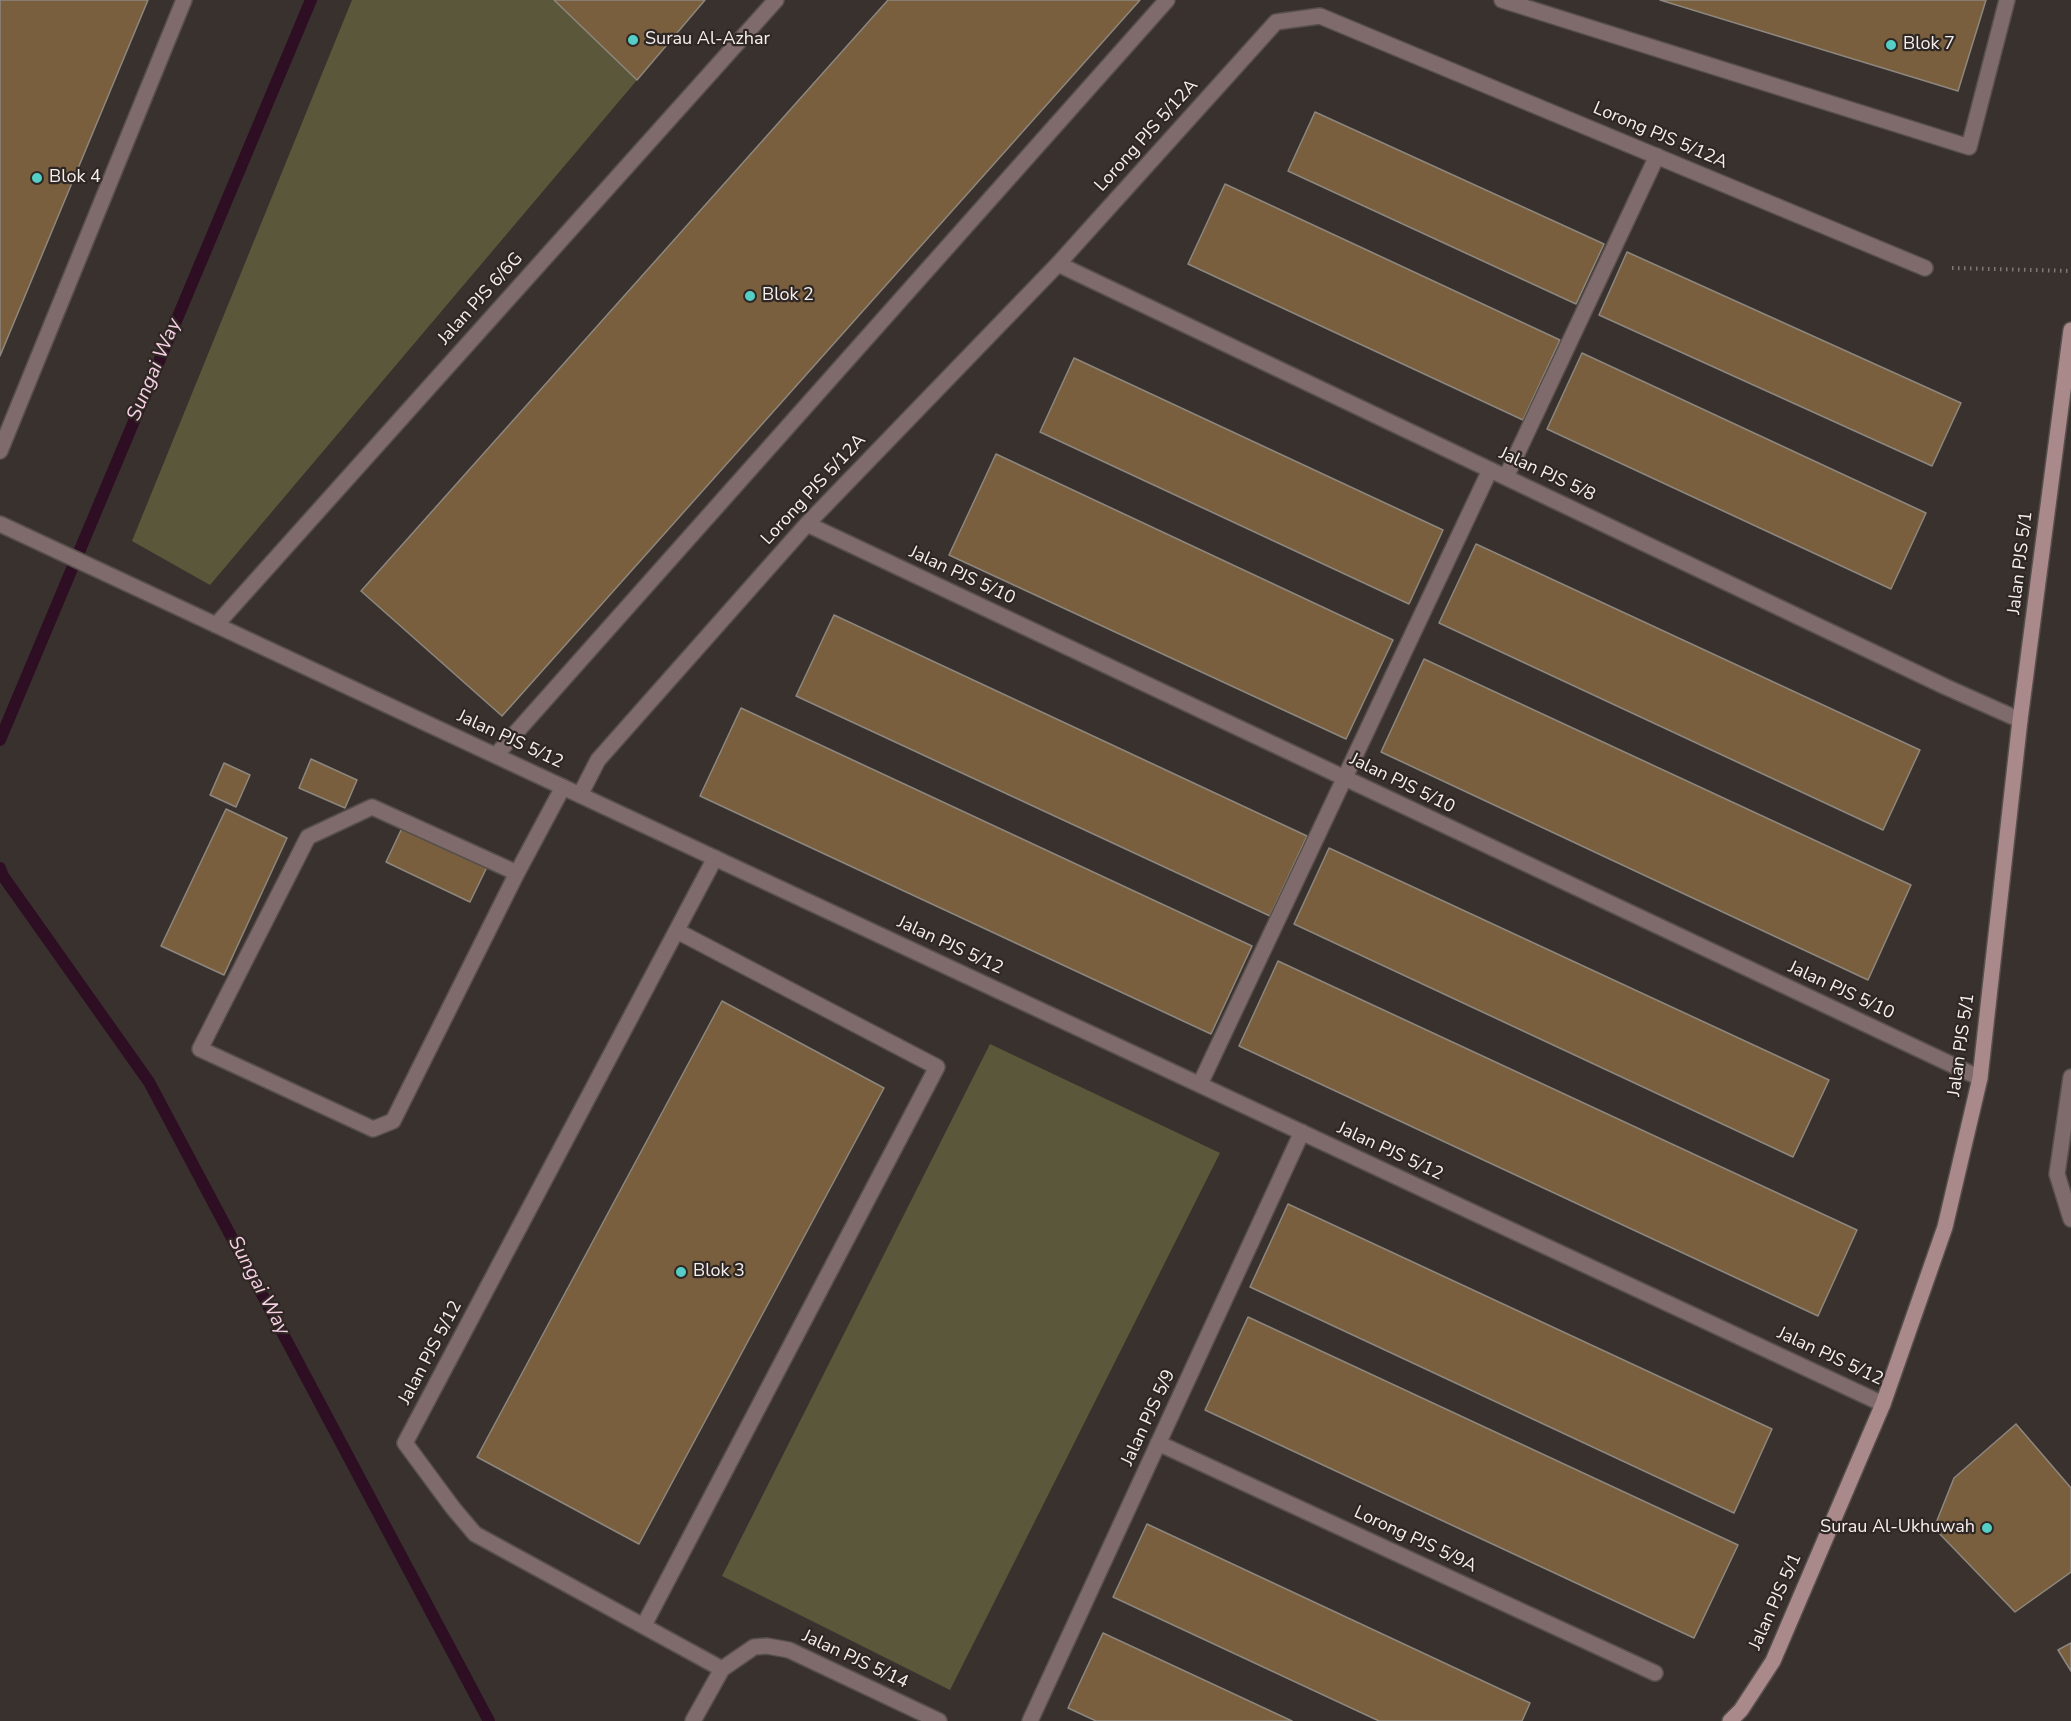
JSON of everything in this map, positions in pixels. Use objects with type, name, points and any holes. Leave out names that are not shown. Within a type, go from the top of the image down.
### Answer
[{"type":"street","points":[[0,451],[184,0]]},
{"type":"street","name":"Jalan PJS 6/6G","points":[[216,625],[776,0]]},
{"type":"street","points":[[496,755],[1167,0]]},
{"type":"street","points":[[1502,0],[1969,147],[2007,0]]},
{"type":"street","name":"Lorong PJS 5/12A","points":[[580,795],[598,760],[807,524],[1058,264],[1276,22],[1320,16],[1924,268]]},
{"type":"street","points":[[1506,477],[1657,156]]},
{"type":"street","name":"Jalan PJS 5/8","points":[[1058,264],[1935,682],[2020,720]]},
{"type":"street","name":"Jalan PJS 5/1","points":[[1730,1721],[1741,1710],[1773,1661],[1883,1404],[1945,1227],[1980,1078],[2020,720],[2071,330]]},
{"type":"street","points":[[1200,1084],[1490,470]]},
{"type":"street","name":"Jalan PJS 5/12","points":[[0,524],[1883,1404]]},
{"type":"street","name":"Jalan PJS 5/10","points":[[807,524],[1980,1078]]},
{"type":"street","points":[[517,873],[372,807],[308,837],[200,1049],[373,1129],[393,1121],[517,873],[563,787]]},
{"type":"street","points":[[644,1625],[937,1067],[677,931],[715,858]]},
{"type":"street","name":"Jalan PJS 5/12","points":[[677,931],[405,1443],[453,1509],[475,1534],[722,1669]]},
{"type":"street","points":[[2071,1077],[2057,1174],[2071,1219]]},
{"type":"street","name":"Jalan PJS 5/9","points":[[1030,1721],[1302,1132]]},
{"type":"street","name":"Lorong PJS 5/9A","points":[[1158,1443],[1655,1673]]},
{"type":"street","name":"Jalan PJS 5/14","points":[[722,1669],[754,1647],[768,1646],[789,1650],[939,1721]]},
{"type":"street","points":[[693,1721],[722,1669]]},
{"type":"path","points":[[1924,268],[2071,271]]},
{"type":"shaded area","points":[[352,0],[554,0],[637,80],[210,585],[132,541]]},
{"type":"shaded area","points":[[990,1044],[1220,1153],[950,1690],[722,1576]]},
{"type":"building","name":"Blok 4","points":[[0,0],[148,0],[0,356]]},
{"type":"building","name":"Surau Al-Azhar","points":[[554,0],[705,0],[637,80]]},
{"type":"building","name":"Blok 2","points":[[888,0],[1140,0],[502,716],[361,591]]},
{"type":"building","name":"Blok 7","points":[[1660,0],[1986,0],[1958,91]]},
{"type":"building","points":[[1315,112],[1604,244],[1576,304],[1288,171]]},
{"type":"building","points":[[1225,184],[1560,340],[1523,420],[1188,264]]},
{"type":"building","points":[[1627,252],[1961,403],[1932,466],[1599,315]]},
{"type":"building","points":[[1582,353],[1926,513],[1891,589],[1547,429]]},
{"type":"building","points":[[1074,358],[1443,530],[1409,604],[1040,432]]},
{"type":"building","points":[[996,454],[1393,640],[1346,739],[949,555]]},
{"type":"building","points":[[1476,544],[1920,750],[1883,830],[1439,623]]},
{"type":"building","points":[[834,615],[1307,836],[1270,916],[796,696]]},
{"type":"building","points":[[1424,659],[1911,885],[1868,980],[1381,752]]},
{"type":"building","points":[[741,708],[1252,946],[1211,1034],[700,796]]},
{"type":"building","points":[[311,759],[357,780],[345,808],[299,788]]},
{"type":"building","points":[[224,763],[250,775],[236,807],[210,795]]},
{"type":"building","points":[[226,809],[287,838],[224,975],[161,946]]},
{"type":"building","points":[[402,828],[487,867],[470,902],[386,862]]},
{"type":"building","points":[[1329,848],[1829,1080],[1793,1157],[1294,924]]},
{"type":"building","points":[[1278,961],[1857,1230],[1818,1316],[1239,1046]]},
{"type":"building","name":"Blok 3","points":[[722,1001],[884,1088],[639,1544],[477,1457]]},
{"type":"building","points":[[1288,1204],[1772,1429],[1734,1513],[1250,1287]]},
{"type":"building","points":[[1248,1317],[1738,1545],[1694,1638],[1205,1410]]},
{"type":"building","points":[[2016,1424],[2071,1488],[2071,1572],[2015,1612],[1934,1528],[1954,1478]]},
{"type":"building","points":[[1147,1524],[1530,1703],[1522,1721],[1379,1721],[1113,1597]]},
{"type":"building","points":[[1103,1633],[1292,1721],[1096,1721],[1068,1708]]},
{"type":"building","points":[[2071,1643],[2071,1671],[2058,1650]]},
{"type":"waterway","name":"Sungai Way","points":[[0,740],[311,0]]},
{"type":"waterway","name":"Sungai Way","points":[[0,868],[3,876],[149,1082],[489,1721]]},
{"type":"place","name":"Surau Al-Azhar","points":[[633,40]]},
{"type":"place","name":"Blok 7","points":[[1891,45]]},
{"type":"place","name":"Blok 4","points":[[37,178]]},
{"type":"place","name":"Blok 2","points":[[750,296]]},
{"type":"place","name":"Blok 3","points":[[681,1272]]},
{"type":"place","name":"Surau Al-Ukhuwah","points":[[1987,1528]]}]
